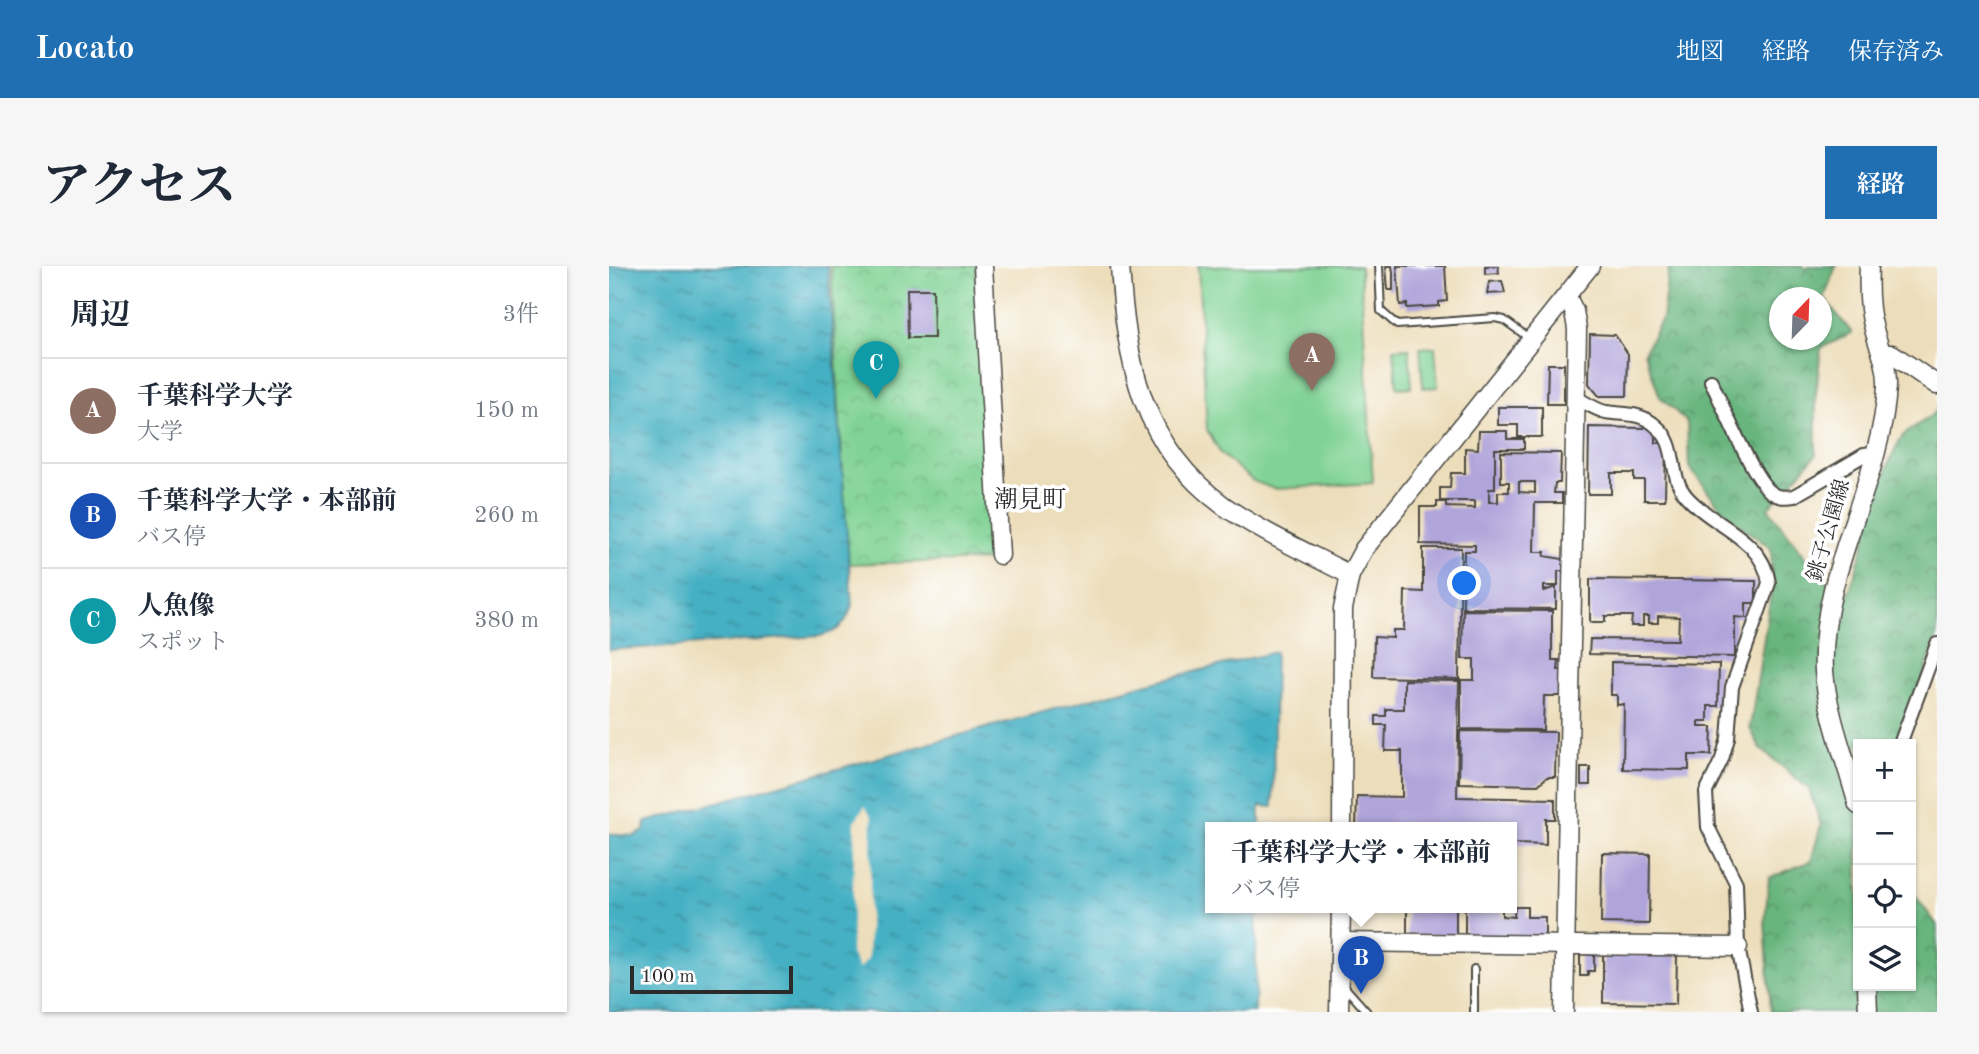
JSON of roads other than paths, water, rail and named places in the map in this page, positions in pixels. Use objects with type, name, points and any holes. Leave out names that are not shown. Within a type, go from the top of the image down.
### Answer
[{"type":"street","points":[[983,266],[1000,555]]},
{"type":"street","points":[[1120,266],[1125,334],[1133,375],[1157,434],[1186,473],[1224,505],[1350,575]]},
{"type":"street","points":[[1342,822],[1343,609],[1350,575],[1364,549],[1590,266]]},
{"type":"street","name":"銚子公園線","points":[[1857,802],[1828,691],[1825,650],[1837,577],[1873,454],[1887,386],[1883,354],[1871,316],[1868,266]]},
{"type":"street","points":[[1564,1012],[1577,398],[1577,330],[1574,311],[1567,297]]},
{"type":"street","points":[[1883,354],[1892,354],[1937,385]]},
{"type":"street","points":[[1711,381],[1759,476],[1773,494],[1782,498],[1794,496],[1864,455],[1873,454]]},
{"type":"street","points":[[1577,398],[1604,412],[1631,413],[1654,423],[1669,438],[1676,480],[1685,496],[1707,516],[1754,548],[1766,565],[1769,583],[1732,687],[1728,738],[1722,759],[1706,792],[1708,827],[1735,883],[1738,947],[1751,1012]]},
{"type":"street","points":[[1902,739],[1937,644]]},
{"type":"street","points":[[1339,1012],[1341,913]]},
{"type":"street","points":[[1341,942],[1738,947]]},
{"type":"street","points":[[1867,991],[1868,1012]]},
{"type":"lane","points":[[1379,266],[1381,311],[1390,322],[1397,325],[1495,318],[1504,320],[1532,340]]},
{"type":"lane","points":[[1473,1012],[1474,969]]},
{"type":"lane","points":[[1340,982],[1358,998],[1367,1012]]},
{"type":"water","points":[[609,266],[828,266],[852,605],[845,622],[837,629],[820,636],[609,650]]},
{"type":"water","points":[[1275,652],[1273,807],[1260,806],[1260,822],[1205,822],[1205,913],[1257,913],[1255,1012],[609,1012],[609,834],[634,836],[644,831],[646,822],[1148,683]]},
{"type":"place","name":"千葉科学大学","points":[[1312,391]]},
{"type":"place","name":"人魚像","points":[[876,399]]},
{"type":"place","name":"千葉科学大学・本部前","points":[[1361,994]]},
{"type":"district","name":"潮見町","points":[[1030,499]]}]
